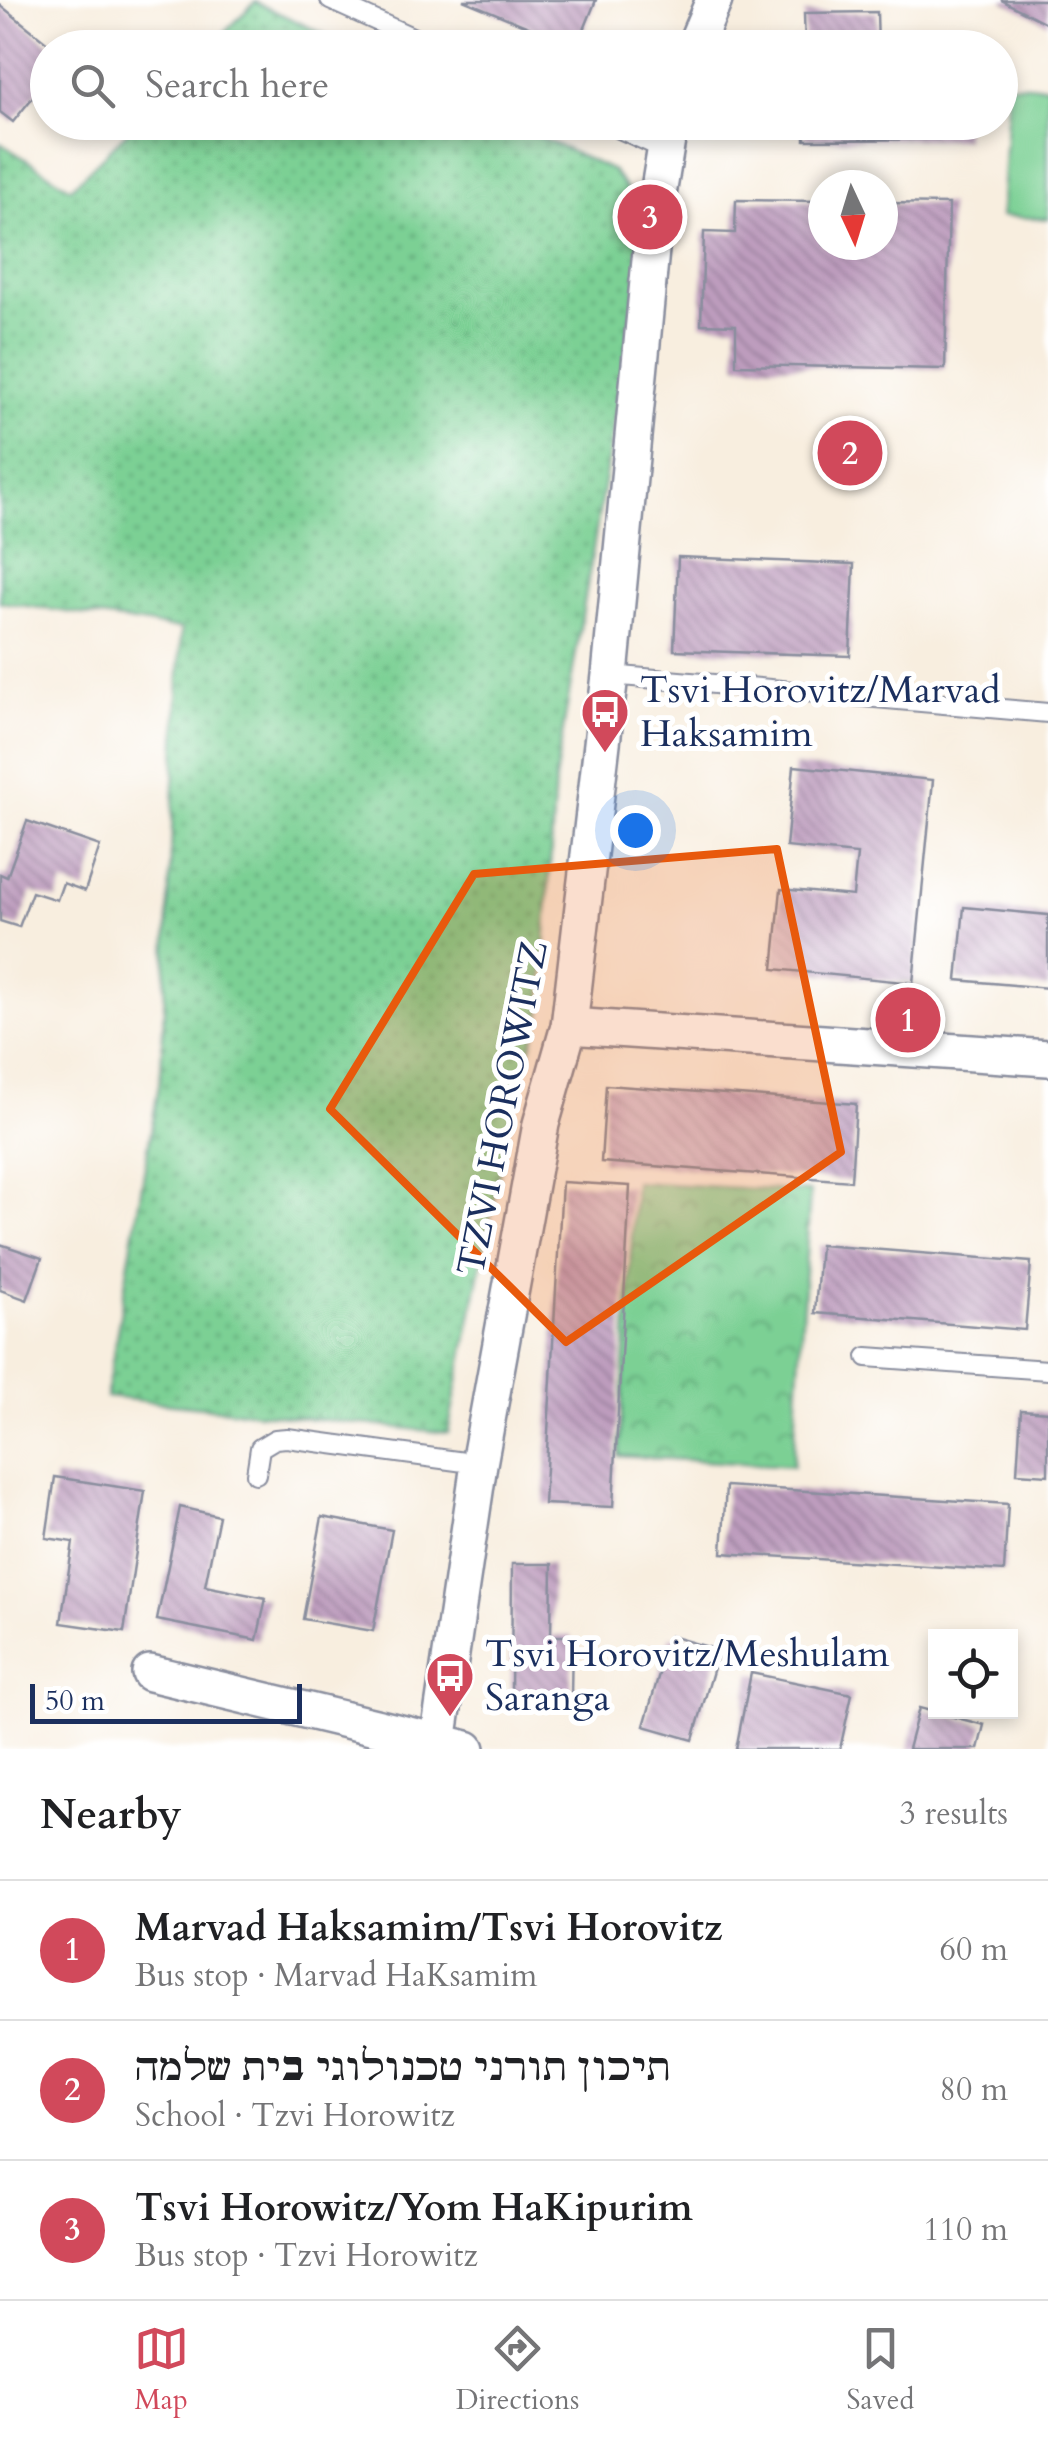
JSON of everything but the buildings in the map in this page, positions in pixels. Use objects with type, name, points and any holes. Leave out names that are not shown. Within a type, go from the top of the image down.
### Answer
[{"type":"street","points":[[702,30],[714,0]]},
{"type":"street","name":"TZVI HOROWITZ","points":[[447,1747],[479,1464],[540,1124],[570,1026],[667,140]]},
{"type":"street","points":[[570,1026],[1048,1058]]},
{"type":"street","points":[[150,1673],[447,1747]]},
{"type":"lane","points":[[330,0],[396,30]]},
{"type":"lane","points":[[610,675],[1048,712]]},
{"type":"lane","points":[[867,1358],[1048,1370]]},
{"type":"lane","points":[[256,1474],[260,1448],[274,1439],[287,1438],[479,1464]]},
{"type":"highlighted area","points":[[777,849],[841,1152],[566,1342],[330,1109],[474,874]]},
{"type":"green space","points":[[255,2],[315,30],[227,30]]},
{"type":"green space","points":[[1018,84],[1048,86],[1048,219],[1001,216],[1006,140],[1018,140]]},
{"type":"green space","points":[[119,140],[546,140],[613,171],[641,209],[641,260],[555,779],[541,1016],[514,1099],[448,1433],[106,1397],[161,1072],[181,629],[0,602],[0,143],[71,188]]},
{"type":"green space","points":[[635,1182],[810,1192],[793,1466],[619,1456]]},
{"type":"place","name":"Tsvi Horowitz/Yom HaKipurim","points":[[650,217]]},
{"type":"place","name":"תיכון תורני טכנולוגי בית שלמה","points":[[850,453]]},
{"type":"place","name":"Tsvi Horovitz/Marvad Haksamim","points":[[605,754]]},
{"type":"place","name":"Marvad Haksamim/Tsvi Horovitz","points":[[908,1020]]},
{"type":"place","name":"Tsvi Horovitz/Meshulam Saranga","points":[[450,1718]]}]
